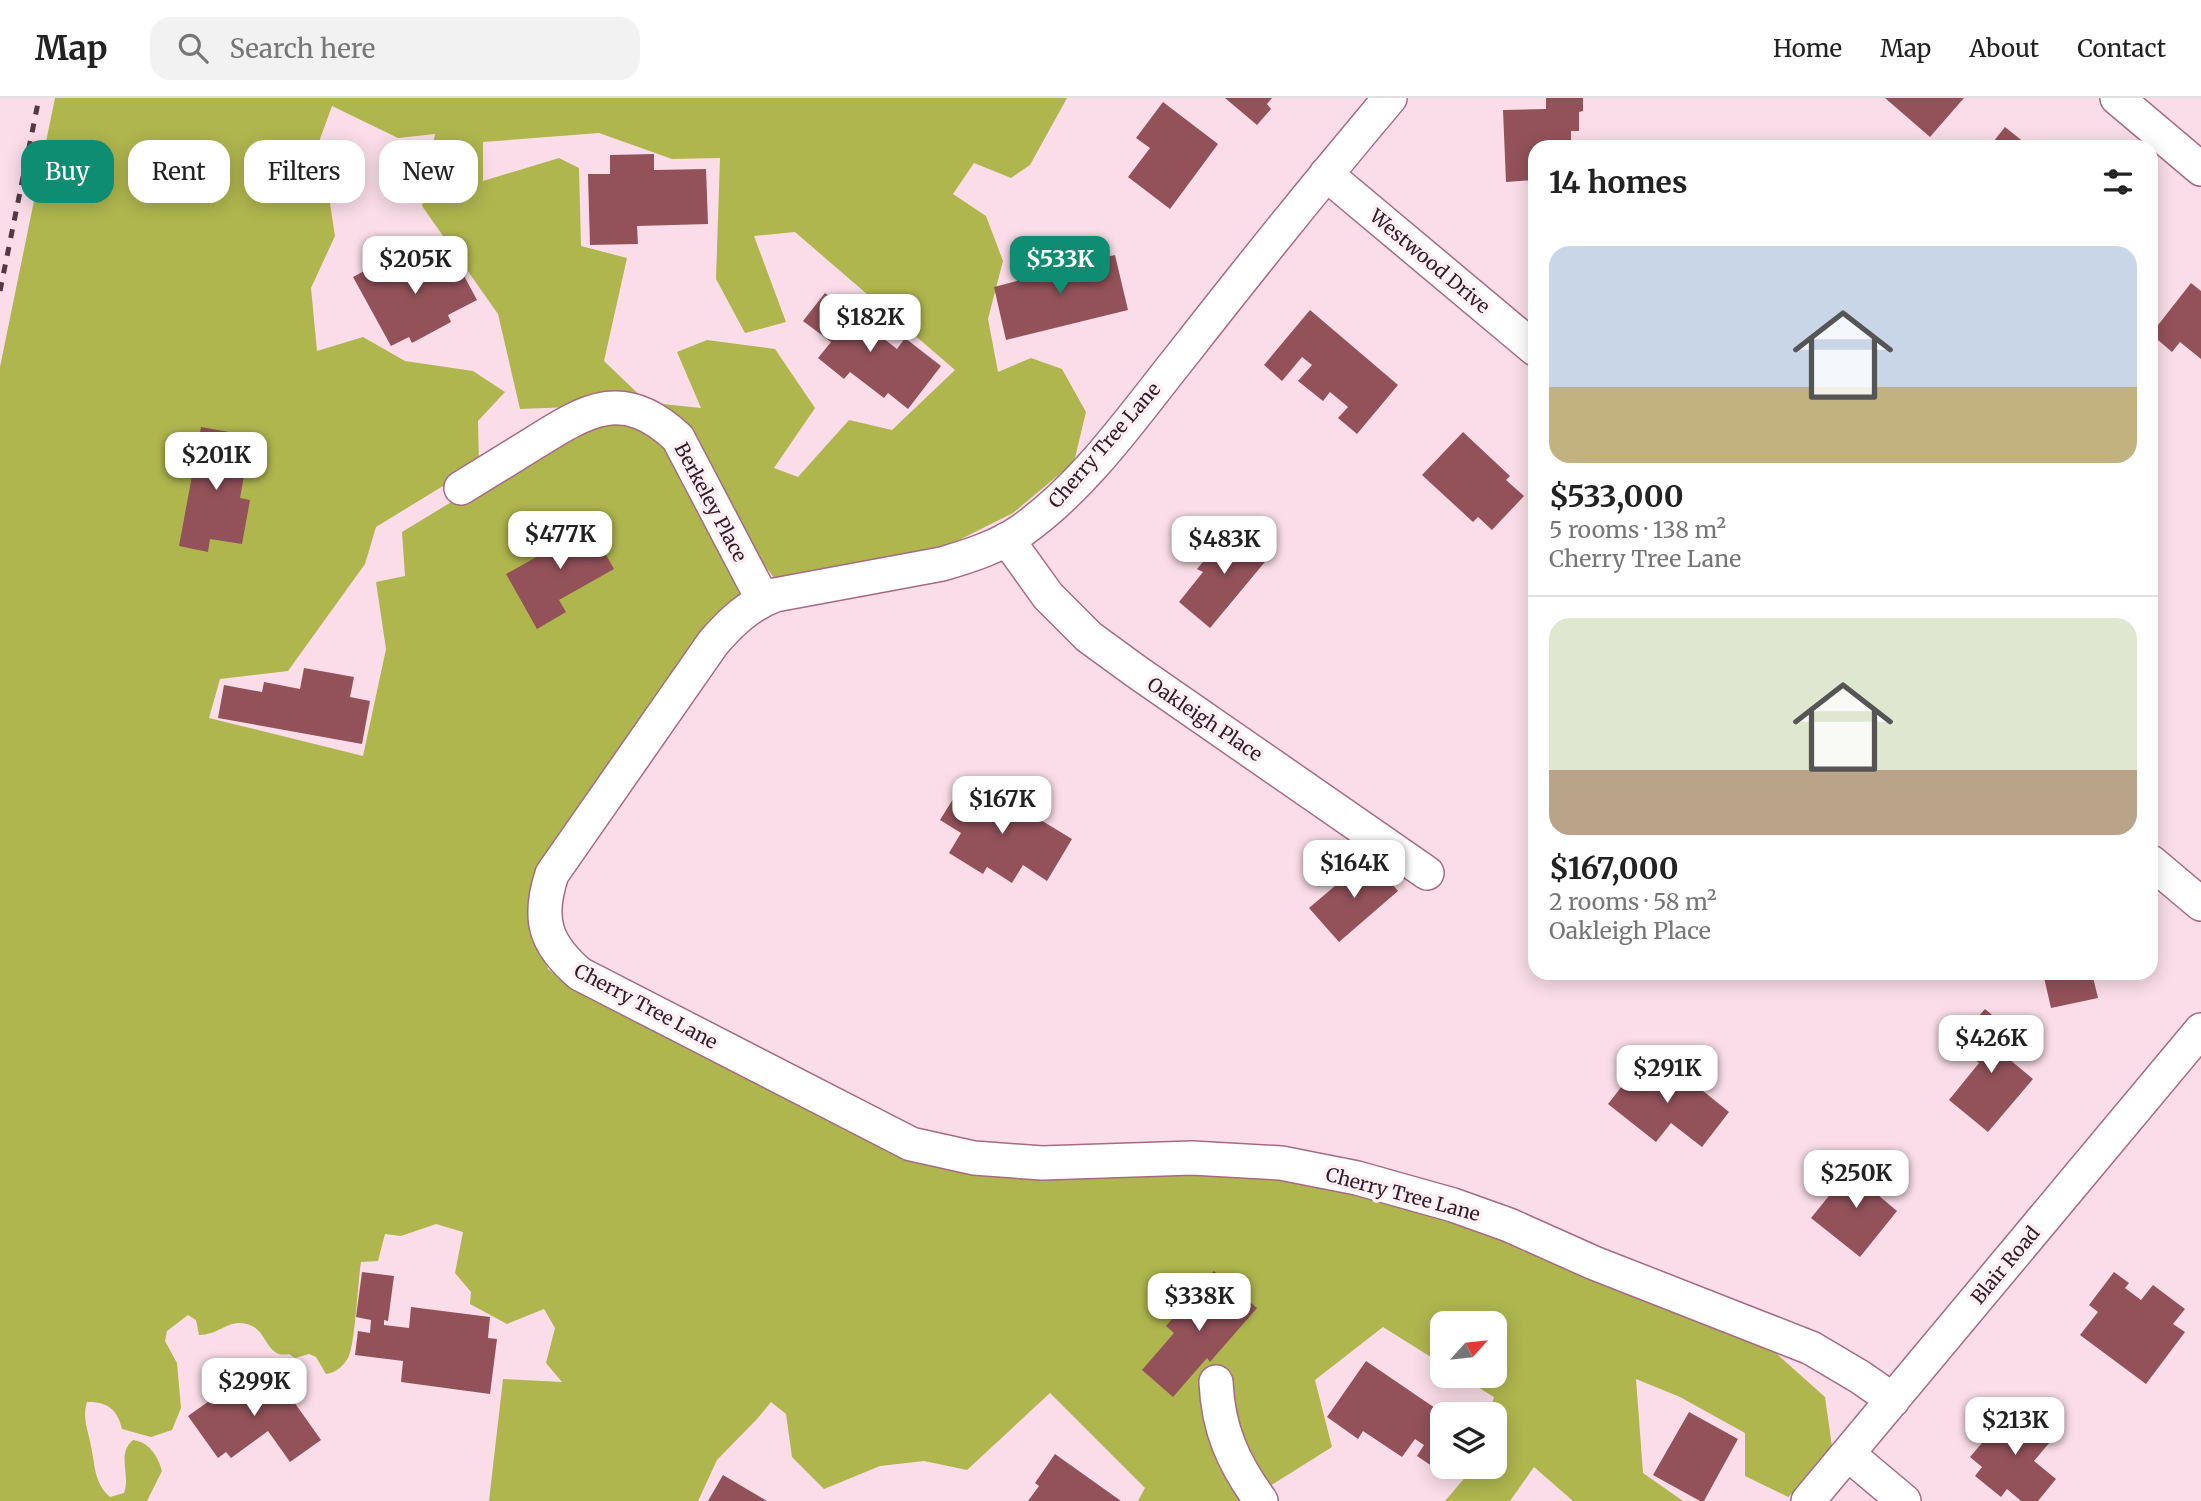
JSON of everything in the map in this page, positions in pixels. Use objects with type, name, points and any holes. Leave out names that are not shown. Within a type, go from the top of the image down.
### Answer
[{"type":"street","name":"Cherry Tree Lane","points":[[1390,98],[1127,424],[1062,498],[1007,539],[969,556],[942,564],[775,595],[735,618],[713,643],[552,874],[544,898],[544,918],[549,937],[561,958],[580,974],[911,1144],[974,1158],[1042,1163],[1192,1158],[1281,1164],[1357,1178],[1453,1205],[1509,1225],[1594,1263],[1811,1348],[1893,1400]]},
{"type":"street","points":[[2117,98],[2196,156]]},
{"type":"street","name":"Westwood Drive","points":[[1326,174],[1528,343]]},
{"type":"street","name":"Berkeley Place","points":[[461,488],[587,412],[613,408],[639,412],[663,424],[678,438],[763,600]]},
{"type":"street","name":"Oakleigh Place","points":[[1007,539],[1048,596],[1089,637],[1427,873]]},
{"type":"street","points":[[2158,868],[2201,904]]},
{"type":"street","name":"Blair Road","points":[[1808,1501],[2201,1030]]},
{"type":"street","points":[[1216,1382],[1225,1437],[1240,1473],[1261,1501]]},
{"type":"street","points":[[1848,1454],[1904,1501]]},
{"type":"green space","points":[[55,98],[1067,98],[1030,165],[1011,178],[974,163],[953,194],[986,216],[1003,261],[988,319],[998,372],[1031,358],[1062,369],[1086,412],[1074,462],[1013,513],[951,544],[780,586],[732,521],[662,417],[663,404],[701,408],[677,352],[707,340],[775,349],[815,408],[774,468],[798,477],[849,420],[892,430],[955,370],[795,232],[754,236],[786,322],[745,333],[716,279],[720,158],[672,159],[599,133],[483,142],[483,181],[559,158],[579,168],[581,246],[627,258],[604,361],[649,404],[520,409],[498,314],[422,206],[423,203],[478,203],[478,140],[434,140],[435,134],[398,138],[332,106],[320,140],[244,140],[244,203],[330,203],[335,236],[311,288],[317,351],[363,337],[405,361],[473,371],[505,392],[478,421],[479,464],[376,527],[365,564],[288,671],[220,679],[209,718],[363,756],[386,649],[376,582],[405,576],[402,532],[578,425],[616,415],[675,446],[752,597],[533,903],[548,969],[579,992],[909,1152],[1161,1166],[1379,1190],[1768,1346],[1825,1397],[1834,1461],[1788,1497],[1745,1476],[1745,1433],[1680,1397],[1636,1379],[1643,1473],[1683,1501],[1573,1501],[1534,1467],[1510,1501],[1445,1501],[1464,1479],[1507,1479],[1507,1402],[1493,1402],[1494,1397],[1479,1388],[1507,1388],[1507,1311],[1430,1311],[1430,1356],[1383,1327],[1315,1380],[1332,1447],[1246,1501],[1138,1501],[1145,1488],[1050,1393],[967,1470],[924,1461],[880,1466],[824,1489],[792,1457],[786,1414],[771,1402],[717,1460],[698,1501],[489,1501],[503,1379],[562,1382],[546,1363],[555,1328],[544,1309],[507,1324],[470,1304],[471,1292],[455,1273],[463,1232],[436,1224],[401,1236],[385,1234],[378,1261],[361,1262],[350,1351],[339,1369],[326,1374],[316,1357],[309,1354],[295,1358],[289,1354],[276,1353],[257,1329],[244,1324],[231,1324],[199,1335],[196,1320],[188,1315],[167,1331],[165,1341],[177,1363],[181,1408],[172,1430],[151,1437],[122,1429],[118,1417],[110,1408],[100,1403],[87,1402],[86,1424],[101,1486],[110,1497],[124,1493],[125,1452],[133,1440],[139,1441],[152,1451],[162,1471],[147,1501],[0,1501],[0,367],[34,203],[114,203],[114,140],[46,140]]},
{"type":"building","points":[[1225,98],[1272,98],[1267,104],[1271,109],[1257,125]]},
{"type":"building","points":[[1546,98],[1583,98],[1583,111],[1579,112],[1579,131],[1571,131],[1571,140],[1528,140],[1528,180],[1506,182],[1503,110],[1546,109]]},
{"type":"building","points":[[1885,98],[1964,98],[1930,137]]},
{"type":"building","points":[[1163,102],[1218,144],[1170,209],[1128,177],[1150,148],[1136,138]]},
{"type":"building","points":[[2005,127],[2021,140],[1995,140]]},
{"type":"building","points":[[654,154],[654,170],[706,169],[708,224],[637,226],[638,244],[590,245],[588,174],[610,174],[610,155]]},
{"type":"building","points":[[450,250],[477,300],[448,315],[451,322],[412,343],[409,337],[391,346],[353,277],[394,255],[405,275]]},
{"type":"building","points":[[1115,255],[1128,310],[1006,340],[994,287],[1017,281],[1015,273],[1055,263],[1057,268]]},
{"type":"building","points":[[2191,283],[2201,291],[2201,359],[2180,342],[2172,352],[2158,340],[2158,325]]},
{"type":"building","points":[[825,293],[897,349],[905,338],[941,366],[908,409],[888,393],[884,398],[850,372],[844,379],[818,358],[831,342],[803,321]]},
{"type":"building","points":[[1310,310],[1398,385],[1357,434],[1338,418],[1348,407],[1330,392],[1323,401],[1298,381],[1312,365],[1302,357],[1282,381],[1264,365]]},
{"type":"building","points":[[201,427],[246,435],[243,453],[248,454],[240,498],[250,500],[242,544],[210,539],[208,552],[179,546]]},
{"type":"building","points":[[1463,432],[1510,476],[1506,480],[1524,496],[1492,530],[1478,517],[1473,522],[1422,475]]},
{"type":"building","points":[[588,515],[596,528],[592,530],[614,569],[559,600],[566,612],[537,629],[506,574],[549,550],[543,540]]},
{"type":"building","points":[[1235,524],[1254,539],[1251,542],[1269,557],[1210,628],[1179,602],[1203,572],[1197,569]]},
{"type":"building","points":[[304,668],[354,677],[350,697],[370,701],[362,744],[218,718],[224,685],[262,692],[264,682],[300,689]]},
{"type":"building","points":[[963,783],[998,805],[1003,797],[1072,839],[1047,881],[1023,865],[1012,883],[987,867],[983,874],[949,853],[961,833],[940,820]]},
{"type":"building","points":[[1369,857],[1398,891],[1339,942],[1309,908]]},
{"type":"building","points":[[2045,980],[2094,980],[2098,998],[2051,1008]]},
{"type":"building","points":[[1985,1009],[2017,1036],[2003,1054],[2033,1079],[1988,1132],[1949,1100],[1979,1063],[1973,1058],[1985,1042],[1968,1028]]},
{"type":"building","points":[[1644,1058],[1685,1091],[1692,1082],[1729,1112],[1702,1147],[1671,1123],[1656,1142],[1608,1104]]},
{"type":"building","points":[[1858,1160],[1887,1184],[1878,1195],[1897,1211],[1860,1257],[1811,1218]]},
{"type":"building","points":[[1214,1271],[1257,1308],[1210,1362],[1207,1358],[1173,1397],[1142,1370],[1174,1333],[1166,1326]]},
{"type":"building","points":[[362,1272],[394,1276],[388,1321],[384,1320],[384,1325],[409,1328],[411,1307],[490,1317],[488,1338],[497,1339],[490,1394],[401,1382],[403,1361],[355,1355],[358,1331],[370,1333],[371,1320],[356,1317]]},
{"type":"building","points":[[2114,1272],[2129,1283],[2125,1288],[2141,1300],[2153,1285],[2185,1309],[2173,1324],[2185,1332],[2146,1384],[2080,1335],[2098,1312],[2089,1305]]},
{"type":"building","points":[[1366,1361],[1430,1405],[1430,1465],[1417,1456],[1424,1445],[1415,1439],[1402,1457],[1363,1431],[1358,1439],[1327,1417]]},
{"type":"building","points":[[270,1368],[321,1440],[290,1462],[268,1431],[231,1458],[226,1452],[218,1458],[188,1416],[243,1377],[248,1385]]},
{"type":"building","points":[[2016,1403],[2055,1436],[2034,1461],[2056,1479],[2038,1501],[2021,1501],[2007,1489],[2001,1497],[1975,1476],[1982,1467],[1970,1457]]},
{"type":"building","points":[[1689,1412],[1738,1439],[1704,1501],[1653,1475]]},
{"type":"building","points":[[1055,1454],[1121,1501],[1028,1501],[1039,1486],[1035,1483]]},
{"type":"building","points":[[723,1475],[767,1501],[708,1501]]},
{"type":"railway","points":[[0,291],[39,98]]}]
